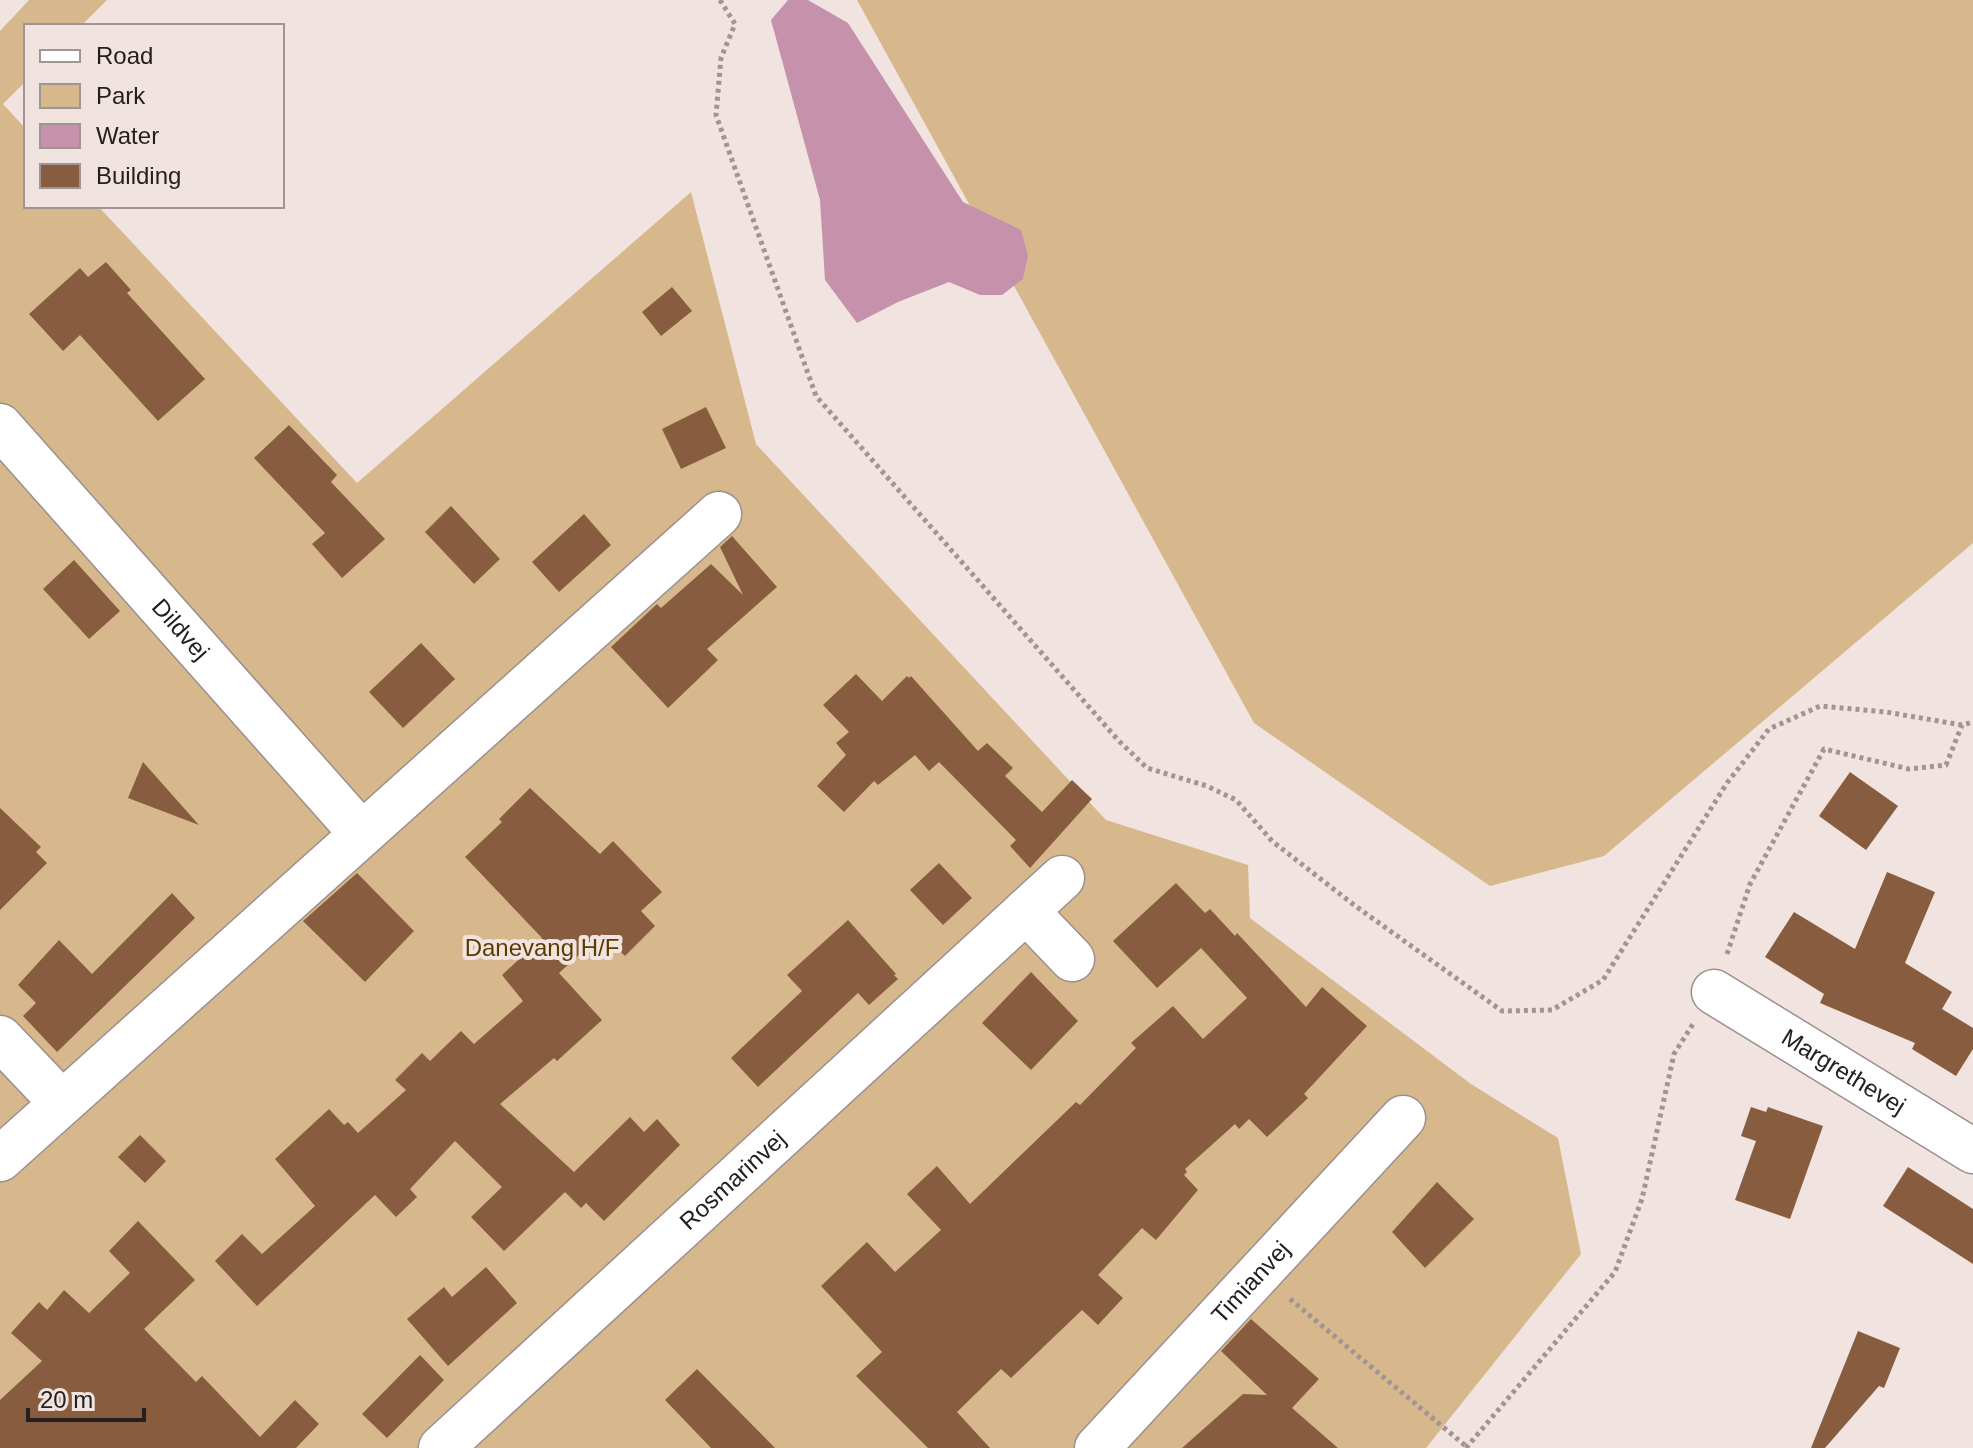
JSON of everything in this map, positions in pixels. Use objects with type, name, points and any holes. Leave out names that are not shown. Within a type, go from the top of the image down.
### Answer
[{"type":"street","name":"Dildvej","points":[[0,426],[362,834]]},
{"type":"street","points":[[0,1159],[719,514]]},
{"type":"street","name":"Rosmarinvej","points":[[441,1448],[1062,878]]},
{"type":"street","points":[[1026,911],[1072,959]]},
{"type":"street","name":"Margrethevej","points":[[1714,992],[1973,1151]]},
{"type":"street","points":[[0,1038],[62,1103]]},
{"type":"street","name":"Timianvej","points":[[1097,1448],[1403,1118]]},
{"type":"path","points":[[720,0],[735,24],[721,58],[716,115],[816,396],[1118,740],[1147,768],[1207,786],[1236,800],[1284,850],[1354,905],[1502,1011],[1552,1010],[1603,980],[1727,783],[1769,729],[1820,706],[1886,712],[1962,725],[1973,722]]},
{"type":"path","points":[[1259,1274],[1467,1448],[1615,1272],[1642,1199],[1674,1054],[1714,992],[1750,884],[1824,749],[1909,769],[1946,765],[1962,725]]},
{"type":"green space","name":"Danevang H/F","points":[[29,0],[107,0],[83,24],[24,24],[24,83],[3,104],[24,127],[24,208],[100,208],[357,483],[691,192],[756,444],[1106,820],[1248,865],[1250,918],[1471,1084],[1558,1138],[1581,1254],[1426,1448],[0,1448],[0,31]]},
{"type":"green space","points":[[857,0],[1973,0],[1973,543],[1604,856],[1490,886],[1254,723]]},
{"type":"water","points":[[788,0],[808,0],[848,23],[963,202],[1021,230],[1028,256],[1023,279],[1002,295],[980,295],[949,282],[898,302],[857,323],[825,280],[820,200],[771,20]]},
{"type":"building","points":[[106,262],[131,290],[127,293],[205,379],[158,421],[80,335],[63,351],[29,314],[80,268],[88,277]]},
{"type":"building","points":[[672,287],[692,311],[661,336],[642,312]]},
{"type":"building","points":[[706,407],[726,448],[681,469],[662,429]]},
{"type":"building","points":[[289,425],[337,475],[331,482],[385,539],[342,578],[312,544],[325,533],[254,458]]},
{"type":"building","points":[[451,506],[500,559],[474,584],[425,532]]},
{"type":"building","points":[[584,514],[611,545],[559,592],[532,562]]},
{"type":"building","points":[[732,536],[777,587],[707,649],[718,660],[668,708],[611,647],[657,604],[661,608],[711,564],[743,595],[720,547]]},
{"type":"building","points":[[74,560],[120,611],[89,639],[43,589]]},
{"type":"building","points":[[421,643],[455,679],[403,728],[369,692]]},
{"type":"building","points":[[856,674],[882,701],[907,676],[911,676],[978,751],[987,743],[1013,768],[1005,776],[1042,812],[1072,780],[1092,799],[1030,868],[1010,846],[1016,840],[939,762],[929,771],[915,755],[878,785],[874,781],[844,812],[817,786],[846,755],[836,743],[849,732],[823,705]]},
{"type":"building","points":[[143,762],[199,825],[128,798]]},
{"type":"building","points":[[1850,772],[1898,806],[1866,850],[1819,816]]},
{"type":"building","points":[[530,788],[600,854],[613,841],[662,892],[641,911],[655,926],[625,956],[602,934],[559,973],[602,1020],[557,1061],[554,1058],[500,1104],[574,1172],[630,1117],[644,1132],[657,1119],[680,1145],[604,1221],[586,1203],[581,1208],[565,1192],[504,1251],[471,1217],[502,1187],[455,1141],[410,1189],[417,1197],[396,1217],[375,1195],[257,1306],[215,1261],[242,1234],[262,1254],[315,1206],[275,1159],[329,1109],[344,1125],[348,1122],[358,1133],[406,1090],[395,1080],[422,1053],[430,1061],[461,1031],[474,1044],[523,1001],[502,975],[542,938],[465,857],[502,822],[499,819]]},
{"type":"building","points":[[0,808],[41,847],[36,852],[47,863],[0,910]]},
{"type":"building","points":[[939,863],[972,898],[943,925],[910,890]]},
{"type":"building","points":[[1887,872],[1935,892],[1905,963],[1952,992],[1942,1009],[1973,1028],[1973,1049],[1956,1076],[1912,1049],[1915,1043],[1820,1003],[1824,994],[1765,957],[1794,912],[1855,949]]},
{"type":"building","points":[[357,873],[414,931],[365,982],[303,921]]},
{"type":"building","points":[[1176,883],[1205,913],[1210,909],[1235,936],[1237,933],[1306,1007],[1322,987],[1367,1026],[1304,1094],[1308,1098],[1267,1137],[1249,1119],[1239,1129],[1235,1124],[1185,1169],[1187,1172],[1184,1175],[1198,1190],[1156,1240],[1142,1228],[1098,1275],[1123,1298],[1098,1325],[1082,1310],[1011,1378],[1001,1369],[957,1412],[990,1448],[928,1448],[856,1376],[882,1352],[821,1286],[867,1242],[895,1272],[941,1230],[907,1194],[937,1166],[970,1204],[1076,1102],[1080,1105],[1136,1048],[1131,1043],[1173,1006],[1203,1039],[1247,998],[1201,948],[1157,988],[1113,941]]},
{"type":"building","points":[[172,893],[195,918],[57,1052],[23,1016],[36,1003],[18,985],[59,940],[92,974]]},
{"type":"building","points":[[848,920],[898,979],[869,1005],[858,993],[758,1087],[731,1058],[802,991],[787,975]]},
{"type":"building","points":[[1031,972],[1078,1021],[1031,1070],[982,1023]]},
{"type":"building","points":[[1751,1107],[1766,1112],[1768,1107],[1823,1126],[1790,1219],[1735,1200],[1756,1141],[1741,1136]]},
{"type":"building","points":[[140,1135],[166,1161],[145,1183],[118,1157]]},
{"type":"building","points":[[1908,1167],[1973,1209],[1973,1264],[1883,1206]]},
{"type":"building","points":[[1437,1182],[1474,1219],[1425,1268],[1392,1232]]},
{"type":"building","points":[[138,1221],[195,1280],[144,1329],[196,1382],[202,1376],[260,1437],[295,1400],[319,1424],[296,1448],[0,1448],[0,1400],[42,1361],[11,1333],[39,1302],[47,1310],[64,1290],[89,1313],[130,1273],[109,1251]]},
{"type":"building","points":[[486,1267],[517,1303],[448,1366],[407,1319],[444,1287],[452,1297]]},
{"type":"building","points":[[1251,1319],[1319,1379],[1292,1408],[1338,1448],[1182,1448],[1243,1394],[1267,1395],[1221,1351]]},
{"type":"building","points":[[1858,1331],[1900,1348],[1884,1388],[1879,1386],[1825,1448],[1811,1448]]},
{"type":"building","points":[[420,1355],[444,1380],[387,1438],[362,1414]]},
{"type":"building","points":[[697,1369],[775,1448],[711,1448],[665,1400]]}]
